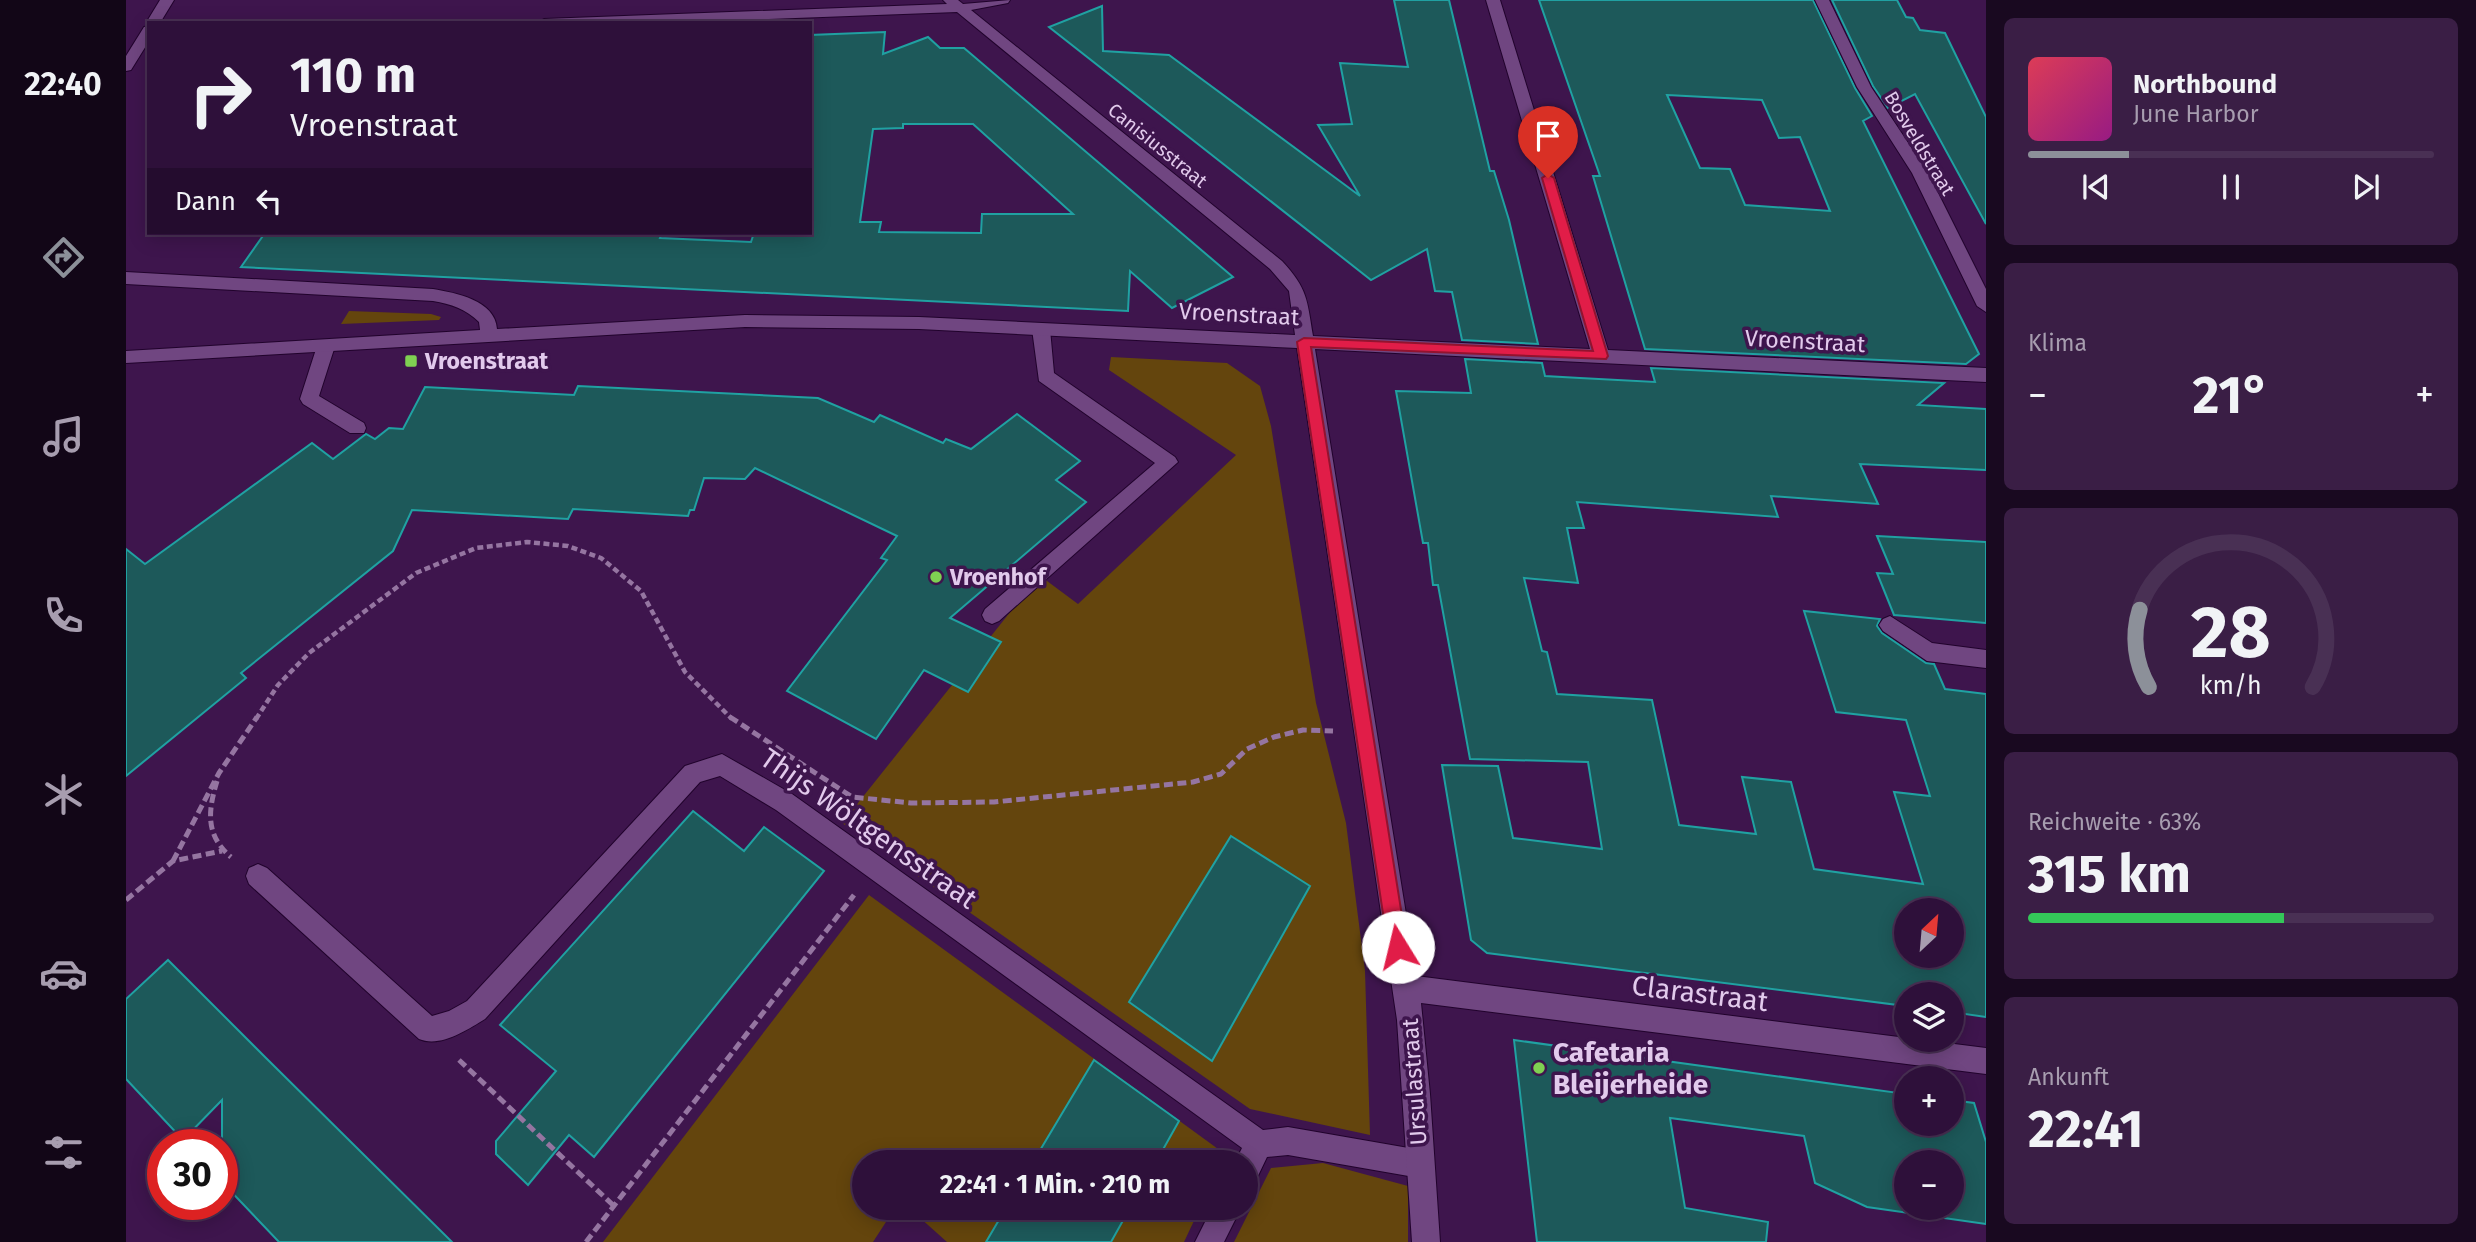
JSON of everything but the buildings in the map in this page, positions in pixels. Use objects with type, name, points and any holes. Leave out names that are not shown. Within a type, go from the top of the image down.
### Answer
[{"type":"street","points":[[154,21],[167,0]]},
{"type":"street","points":[[587,21],[1003,0]]},
{"type":"street","points":[[1493,0],[1601,356]]},
{"type":"street","name":"Bosveldstraat","points":[[1822,0],[1864,87],[1920,173],[1986,306]]},
{"type":"street","name":"Canisiusstraat","points":[[955,4],[1284,273],[1297,292],[1304,342]]},
{"type":"street","points":[[126,67],[147,35]]},
{"type":"street","points":[[126,278],[433,295],[456,299],[479,310],[488,320],[489,337]]},
{"type":"street","name":"Vroenstraat","points":[[126,357],[744,321],[919,323],[1986,375]]},
{"type":"street","points":[[992,615],[1168,462],[1045,376],[1041,329]]},
{"type":"street","name":"Ursulastraat","points":[[1304,342],[1398,947],[1407,988],[1417,1089],[1426,1242]]},
{"type":"street","points":[[326,346],[309,400],[357,428]]},
{"type":"street","points":[[1890,625],[1927,652],[1986,659]]},
{"type":"street","name":"Thijs Wöltgensstraat","points":[[428,1031],[454,1023],[477,1010],[693,774],[722,765],[784,802],[1259,1144]]},
{"type":"street","points":[[258,876],[428,1031]]},
{"type":"street","name":"Clarastraat","points":[[1407,988],[1986,1061]]},
{"type":"street","points":[[1256,1150],[1259,1144],[1288,1141],[1420,1164]]},
{"type":"street","points":[[1209,1242],[1221,1220]]},
{"type":"path","points":[[126,900],[173,861],[194,815],[219,773],[278,685],[309,653],[416,573],[476,548],[527,542],[568,546],[601,558],[641,591],[685,672],[735,722],[852,797],[911,803],[993,802],[1193,782],[1221,774],[1247,749],[1274,737],[1303,730],[1364,731]]},
{"type":"path","points":[[219,773],[207,815],[214,836],[222,851],[258,876]]},
{"type":"path","points":[[173,861],[222,851]]},
{"type":"path","points":[[586,1242],[876,867]]},
{"type":"path","points":[[428,1031],[614,1206]]},
{"type":"shaded area","points":[[349,311],[431,314],[441,317],[439,320],[341,324]]},
{"type":"shaded area","points":[[1111,357],[1227,363],[1260,386],[1271,426],[1316,703],[1346,823],[1365,971],[1370,1135],[1250,1109],[842,823],[1015,606],[1043,578],[1078,604],[1236,455],[1109,370]]},
{"type":"shaded area","points":[[869,895],[1220,1150],[852,1150],[852,1220],[887,1220],[873,1242],[603,1242]]},
{"type":"shaded area","points":[[1323,1163],[1408,1186],[1408,1242],[1234,1242],[1245,1220],[1258,1220],[1258,1194],[1271,1168]]},
{"type":"shaded area","points":[[922,1220],[1194,1220],[1184,1242],[947,1242]]},
{"type":"place","name":"Vroenstraat","points":[[411,361]]},
{"type":"place","name":"Vroenhof","points":[[936,577]]},
{"type":"place","name":"Cafetaria Bleijerheide","points":[[1539,1068]]},
{"type":"route","points":[[1398,947],[1304,342],[1601,356],[1548,178]]}]
